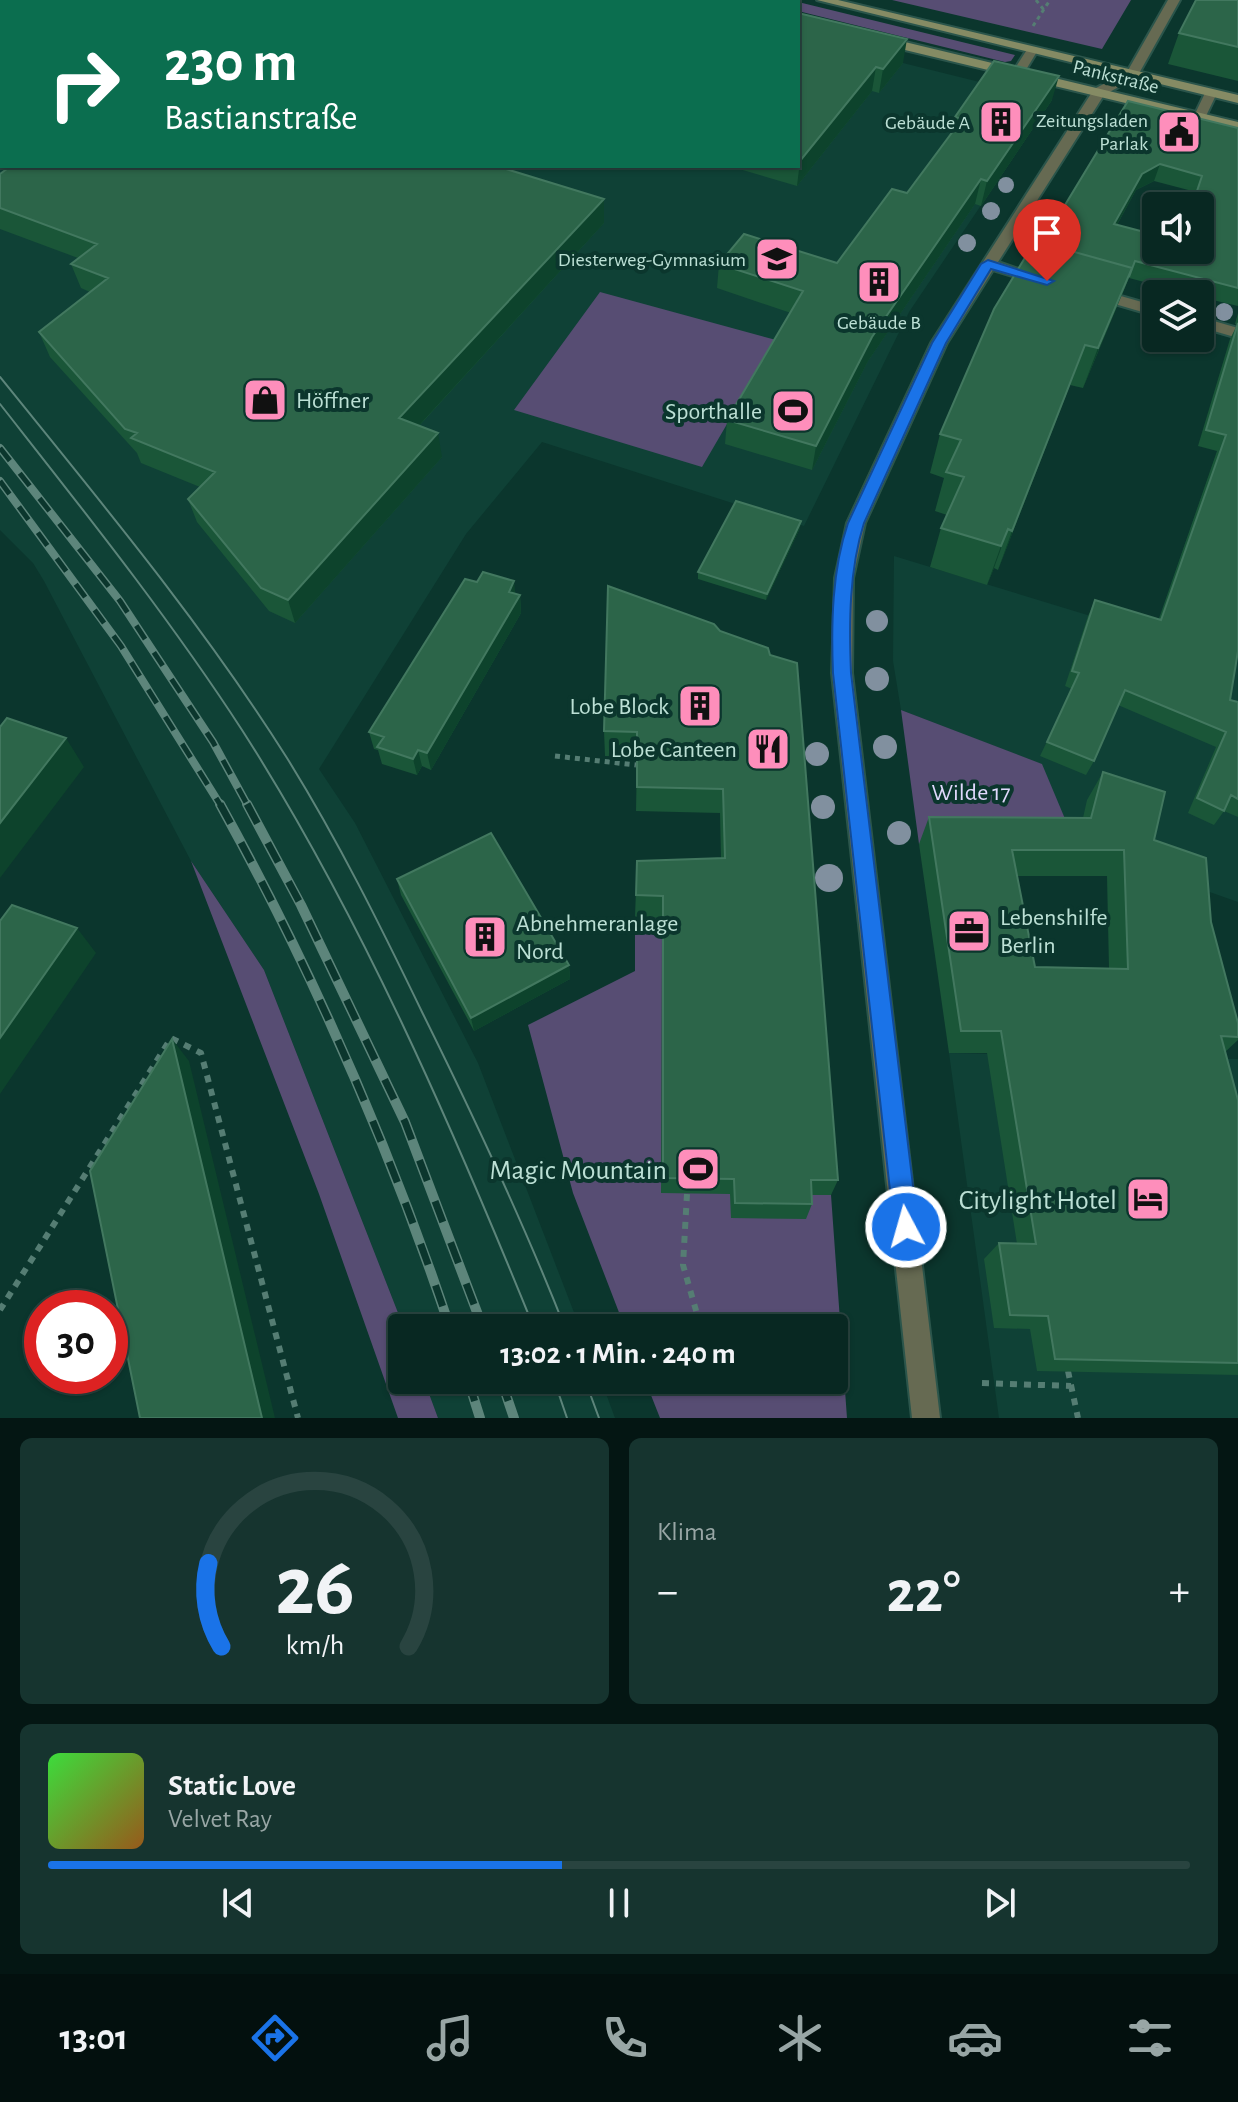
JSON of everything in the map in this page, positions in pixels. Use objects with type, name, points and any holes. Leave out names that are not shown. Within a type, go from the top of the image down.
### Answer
[{"type":"main road","name":"Pankstraße","points":[[823,0],[1238,99]]},
{"type":"main road","name":"Pankstraße","points":[[871,38],[1238,126]]},
{"type":"street","points":[[926,1418],[842,673],[840,634],[848,547],[856,523],[939,343],[1099,92],[1132,74],[1174,0]]},
{"type":"street","points":[[988,264],[1142,307]]},
{"type":"street","points":[[1214,326],[1238,333]]},
{"type":"lane","points":[[1018,73],[1032,50]]},
{"type":"lane","points":[[1200,116],[1211,93]]},
{"type":"path","points":[[1036,0],[1044,10]]},
{"type":"path","points":[[1028,34],[1050,0]]},
{"type":"path","points":[[555,756],[636,765]]},
{"type":"path","points":[[0,1310],[171,1038],[201,1053],[298,1418]]},
{"type":"path","points":[[687,1194],[683,1265],[697,1314]]},
{"type":"path","points":[[1068,1371],[1078,1418]]},
{"type":"path","points":[[982,1383],[1071,1386]]},
{"type":"shaded area","points":[[800,37],[1052,100],[909,312],[804,526],[542,442],[466,534],[319,769],[355,823],[478,1063],[575,1314],[399,1314],[264,970],[191,861],[33,563],[0,530],[0,168],[800,168]]},
{"type":"shaded area","points":[[1238,359],[1238,902],[1076,845],[1041,764],[901,710],[893,661],[894,556],[1153,635],[1217,452]]},
{"type":"shaded area","points":[[949,1053],[1238,1059],[1238,1418],[999,1418]]},
{"type":"shaded area","points":[[429,1394],[606,1394],[615,1418],[438,1418]]},
{"type":"green space","points":[[892,0],[1131,0],[1102,49]]},
{"type":"green space","points":[[800,2],[1015,55],[1011,61],[800,11]]},
{"type":"green space","points":[[600,292],[776,340],[702,467],[514,410]]},
{"type":"green space","name":"Wilde 17","points":[[901,710],[1042,764],[1076,845],[919,844]]},
{"type":"green space","points":[[191,861],[264,970],[399,1314],[388,1314],[388,1390],[319,1194]]},
{"type":"green space","name":"Magic Mountain","points":[[635,917],[662,918],[831,1195],[840,1314],[620,1314],[573,1193],[528,1025],[635,971]]},
{"type":"green space","points":[[390,1394],[429,1394],[438,1418],[398,1418]]},
{"type":"green space","name":"Magic Mountain","points":[[651,1394],[845,1394],[847,1418],[660,1418]]},
{"type":"building","points":[[1196,0],[1238,0],[1238,47],[1179,33]]},
{"type":"building","points":[[800,13],[907,39],[883,69],[876,67],[800,161]]},
{"type":"building","points":[[994,61],[1059,76],[987,181],[981,179],[872,337],[816,446],[727,420],[803,291],[719,264],[744,234],[837,263],[892,189],[907,193],[962,119],[955,117]]},
{"type":"building","points":[[1128,101],[1238,128],[1238,288],[1146,264],[1214,264],[1214,192],[1197,192],[1202,176],[1160,164],[1142,174],[1114,224],[1142,231],[1142,263],[1135,261],[1129,277],[1132,268],[1042,243]]},
{"type":"building","name":"Höffner","points":[[8,168],[503,168],[604,199],[399,418],[438,433],[288,600],[261,588],[188,499],[215,472],[131,438],[137,433],[125,429],[39,332],[108,278],[71,264],[97,244],[0,208],[0,174]]},
{"type":"building","points":[[1035,241],[1132,268],[1098,348],[1085,345],[1012,531],[1008,529],[1001,546],[941,528],[964,477],[946,472],[961,440],[940,434],[994,309]]},
{"type":"building","points":[[1238,323],[1238,651],[1230,700],[1238,702],[1238,799],[1231,795],[1224,811],[1197,798],[1226,732],[1125,690],[1094,761],[1047,742],[1079,673],[1072,671],[1095,600],[1161,620],[1226,435],[1206,430]]},
{"type":"building","points":[[736,501],[801,521],[767,594],[698,572]]},
{"type":"building","points":[[483,572],[514,581],[509,592],[520,595],[427,753],[418,750],[413,759],[377,747],[384,737],[369,732],[465,579],[477,582]]},
{"type":"building","points":[[608,586],[714,624],[720,631],[768,648],[770,655],[797,663],[838,1180],[811,1180],[812,1204],[735,1203],[734,1179],[663,1178],[663,896],[636,895],[637,861],[725,858],[723,789],[637,787],[637,732],[604,731]]},
{"type":"building","points":[[7,718],[66,738],[0,823],[0,727]]},
{"type":"building","points":[[1103,772],[1165,792],[1154,840],[1206,858],[1211,922],[1238,1023],[1238,1037],[1221,1036],[1238,1100],[1238,1363],[1055,1359],[1048,1316],[1010,1315],[999,1243],[1036,1244],[1001,1031],[961,1031],[929,817],[1091,818]],"holes":[[[1012,850],[1124,850],[1128,969],[1035,967]]]},
{"type":"building","name":"Abnehmeranlage Nord","points":[[491,833],[569,965],[471,1018],[397,879]]},
{"type":"building","points":[[12,905],[77,928],[0,1038],[0,921]]},
{"type":"building","points":[[172,1039],[262,1418],[140,1418],[128,1359],[128,1290],[114,1290],[90,1171]]},
{"type":"tram line","points":[[0,377],[185,611],[254,708],[306,789],[375,916],[461,1091],[559,1314]]},
{"type":"tram line","points":[[0,404],[185,646],[285,800],[402,1022],[528,1314]]},
{"type":"tram line","points":[[559,1394],[567,1418]]},
{"type":"tram line","points":[[590,1394],[599,1418]]},
{"type":"railway","points":[[0,448],[120,601],[213,742],[248,806]]},
{"type":"railway","points":[[0,481],[121,646],[221,806]]},
{"type":"railway","points":[[220,804],[286,931],[347,1061],[402,1194],[445,1314]]},
{"type":"railway","points":[[247,804],[301,905],[405,1122],[478,1314]]},
{"type":"railway","points":[[472,1394],[480,1418]]},
{"type":"railway","points":[[506,1394],[514,1418]]},
{"type":"place","name":"Gebäude A","points":[[1001,122]]},
{"type":"place","name":"Zeitungsladen Parlak","points":[[1179,132]]},
{"type":"place","name":"Diesterweg-Gymnasium","points":[[777,259]]},
{"type":"place","name":"Gebäude B","points":[[879,282]]},
{"type":"place","name":"Höffner","points":[[265,400]]},
{"type":"place","name":"Sporthalle","points":[[793,411]]},
{"type":"place","name":"Lobe Block","points":[[700,706]]},
{"type":"place","name":"Lobe Canteen","points":[[768,749]]},
{"type":"place","name":"Lebenshilfe Berlin","points":[[969,931]]},
{"type":"place","name":"Abnehmeranlage Nord","points":[[485,937]]},
{"type":"place","name":"Magic Mountain","points":[[698,1169]]},
{"type":"place","name":"Citylight Hotel","points":[[1148,1199]]},
{"type":"route","points":[[906,1227],[842,673],[840,634],[848,547],[856,523],[939,343],[988,264],[1047,281]]}]
